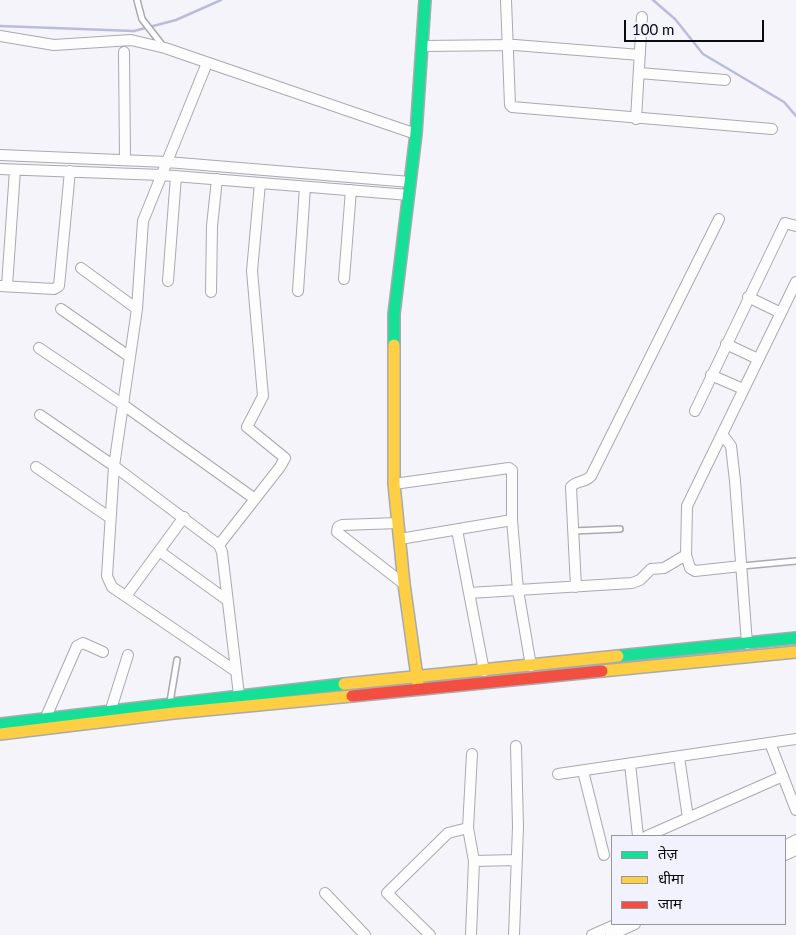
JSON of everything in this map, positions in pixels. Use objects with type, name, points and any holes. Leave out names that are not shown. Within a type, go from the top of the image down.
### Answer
[{"type":"main road","points":[[419,690],[404,584],[394,484],[394,314],[415,141],[426,0]]},
{"type":"main road","points":[[0,724],[239,695],[796,638]]},
{"type":"main road","points":[[0,734],[174,713],[796,652]]},
{"type":"street","points":[[506,0],[510,105],[512,108],[772,129]]},
{"type":"street","points":[[636,119],[642,17]]},
{"type":"street","points":[[0,36],[54,45],[131,40],[165,48],[415,141]]},
{"type":"street","points":[[422,46],[507,45],[640,55]]},
{"type":"street","points":[[124,52],[125,160]]},
{"type":"street","points":[[207,63],[143,221],[137,309],[114,466],[109,517],[107,576],[112,587],[234,670]]},
{"type":"street","points":[[639,73],[725,80]]},
{"type":"street","points":[[0,155],[167,162],[410,182]]},
{"type":"street","points":[[44,156],[45,171]]},
{"type":"street","points":[[0,169],[162,175],[408,195]]},
{"type":"street","points":[[15,170],[4,286],[54,289],[59,286],[70,171]]},
{"type":"street","points":[[287,185],[288,172]]},
{"type":"street","points":[[168,281],[176,176]]},
{"type":"street","points":[[211,292],[212,226],[217,180]]},
{"type":"street","points":[[219,545],[284,458],[283,455],[247,427],[263,396],[252,271],[260,183]]},
{"type":"street","points":[[298,291],[306,187]]},
{"type":"street","points":[[344,279],[350,190]]},
{"type":"street","points":[[576,587],[571,487],[573,484],[587,480],[591,476],[719,219]]},
{"type":"street","points":[[695,411],[785,223],[796,226]]},
{"type":"street","points":[[82,268],[137,309]]},
{"type":"street","points":[[741,566],[695,571],[690,568],[686,554],[686,509],[796,282]]},
{"type":"street","points":[[748,298],[781,313]]},
{"type":"street","points":[[61,309],[130,357]]},
{"type":"street","points":[[726,344],[758,359]]},
{"type":"street","points":[[39,348],[122,404],[255,499]]},
{"type":"street","points":[[711,375],[744,389]]},
{"type":"street","points":[[40,415],[114,466],[219,545],[222,552],[234,670],[239,695]]},
{"type":"street","points":[[722,434],[731,446],[739,516],[747,644]]},
{"type":"street","points":[[36,467],[109,517]]},
{"type":"street","points":[[394,484],[509,468],[514,473],[512,520],[518,590],[531,666]]},
{"type":"street","points":[[126,596],[184,517]]},
{"type":"street","points":[[400,539],[512,520]]},
{"type":"street","points":[[398,523],[342,525],[338,527],[337,532],[404,584]]},
{"type":"street","points":[[456,530],[484,671]]},
{"type":"street","points":[[159,551],[227,600]]},
{"type":"street","points":[[469,593],[636,582],[651,569],[664,568],[686,554]]},
{"type":"street","points":[[46,717],[77,646],[83,643],[103,652]]},
{"type":"street","points":[[111,710],[128,654]]},
{"type":"street","points":[[558,774],[796,739]]},
{"type":"street","points":[[770,743],[796,810]]},
{"type":"street","points":[[514,935],[518,827],[516,746]]},
{"type":"street","points":[[471,935],[474,861],[468,828],[472,754]]},
{"type":"street","points":[[679,757],[688,818]]},
{"type":"street","points":[[630,764],[638,835]]},
{"type":"street","points":[[582,771],[604,855]]},
{"type":"street","points":[[649,835],[783,776]]},
{"type":"street","points":[[430,935],[387,893],[448,833],[468,828]]},
{"type":"street","points":[[474,861],[516,860]]},
{"type":"street","points":[[325,893],[365,935]]},
{"type":"street","points":[[592,935],[615,925]]},
{"type":"street","points":[[611,935],[633,925]]},
{"type":"lane","points":[[137,0],[142,19],[165,48]]},
{"type":"lane","points":[[572,531],[620,529]]},
{"type":"lane","points":[[741,566],[796,561]]},
{"type":"lane","points":[[170,703],[177,660]]},
{"type":"waterway","points":[[0,26],[134,31],[176,20],[221,0]]},
{"type":"waterway","points":[[653,0],[675,19],[703,54],[784,102],[796,116]]},
{"type":"traffic: fast","points":[[394,345],[394,314],[416,134],[425,0]]},
{"type":"traffic: fast","points":[[618,656],[796,638]]},
{"type":"traffic: fast","points":[[0,724],[344,684]]},
{"type":"traffic: slow","points":[[394,345],[394,484],[404,584],[418,684]]},
{"type":"traffic: slow","points":[[602,671],[796,652]]},
{"type":"traffic: slow","points":[[344,684],[618,656]]},
{"type":"traffic: slow","points":[[0,734],[174,713],[352,696]]},
{"type":"traffic: jam","points":[[352,696],[602,671]]}]
